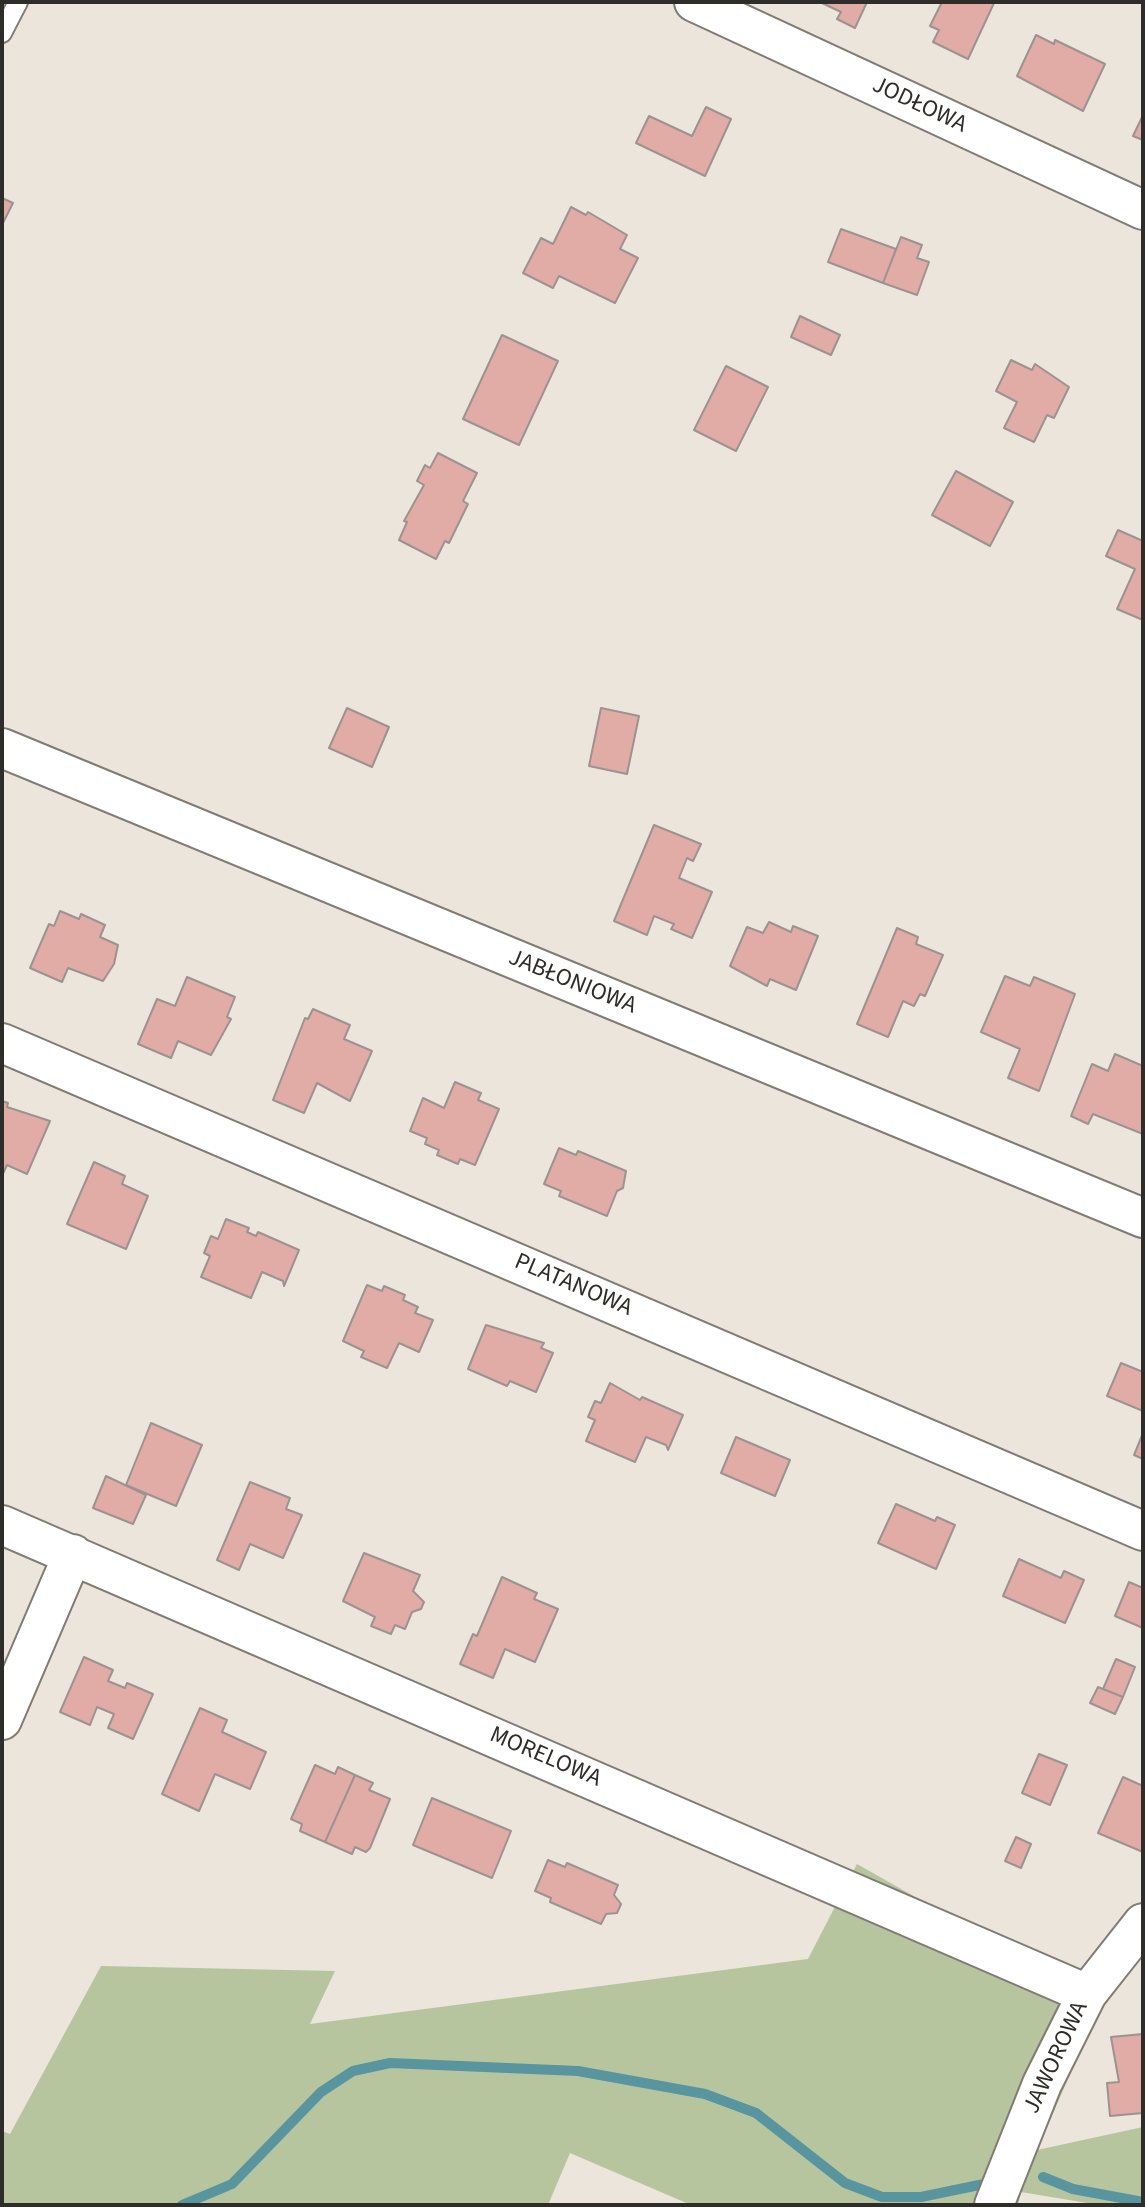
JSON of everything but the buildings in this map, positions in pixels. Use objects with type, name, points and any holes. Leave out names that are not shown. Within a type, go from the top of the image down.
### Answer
[{"type":"street","name":"JODŁOWA","points":[[694,2],[1143,210]]},
{"type":"street","name":"JABŁONIOWA","points":[[2,748],[1143,1218]]},
{"type":"street","name":"PLATANOWA","points":[[2,1043],[1143,1531]]},
{"type":"street","name":"MORELOWA","points":[[2,1525],[1087,1994]]},
{"type":"street","points":[[2,1720],[73,1554]]},
{"type":"street","name":"JAWOROWA","points":[[994,2205],[1042,2084],[1087,1994],[1143,1923]]},
{"type":"lane","points":[[2,33],[18,2]]},
{"type":"green space","points":[[857,1864],[1009,1950],[1095,2017],[1037,2150],[1143,2127],[1143,2205],[1099,2205],[1021,2192],[1018,2205],[691,2205],[570,2153],[548,2205],[2,2205],[2,2131],[10,2134],[101,1966],[335,1971],[310,2024],[808,1959]]},
{"type":"waterway","points":[[182,2205],[232,2184],[321,2092],[353,2071],[390,2063],[578,2071],[705,2094],[756,2113],[845,2183],[882,2197],[921,2197],[984,2184]]},
{"type":"waterway","points":[[1043,2177],[1073,2189],[1143,2202]]}]
